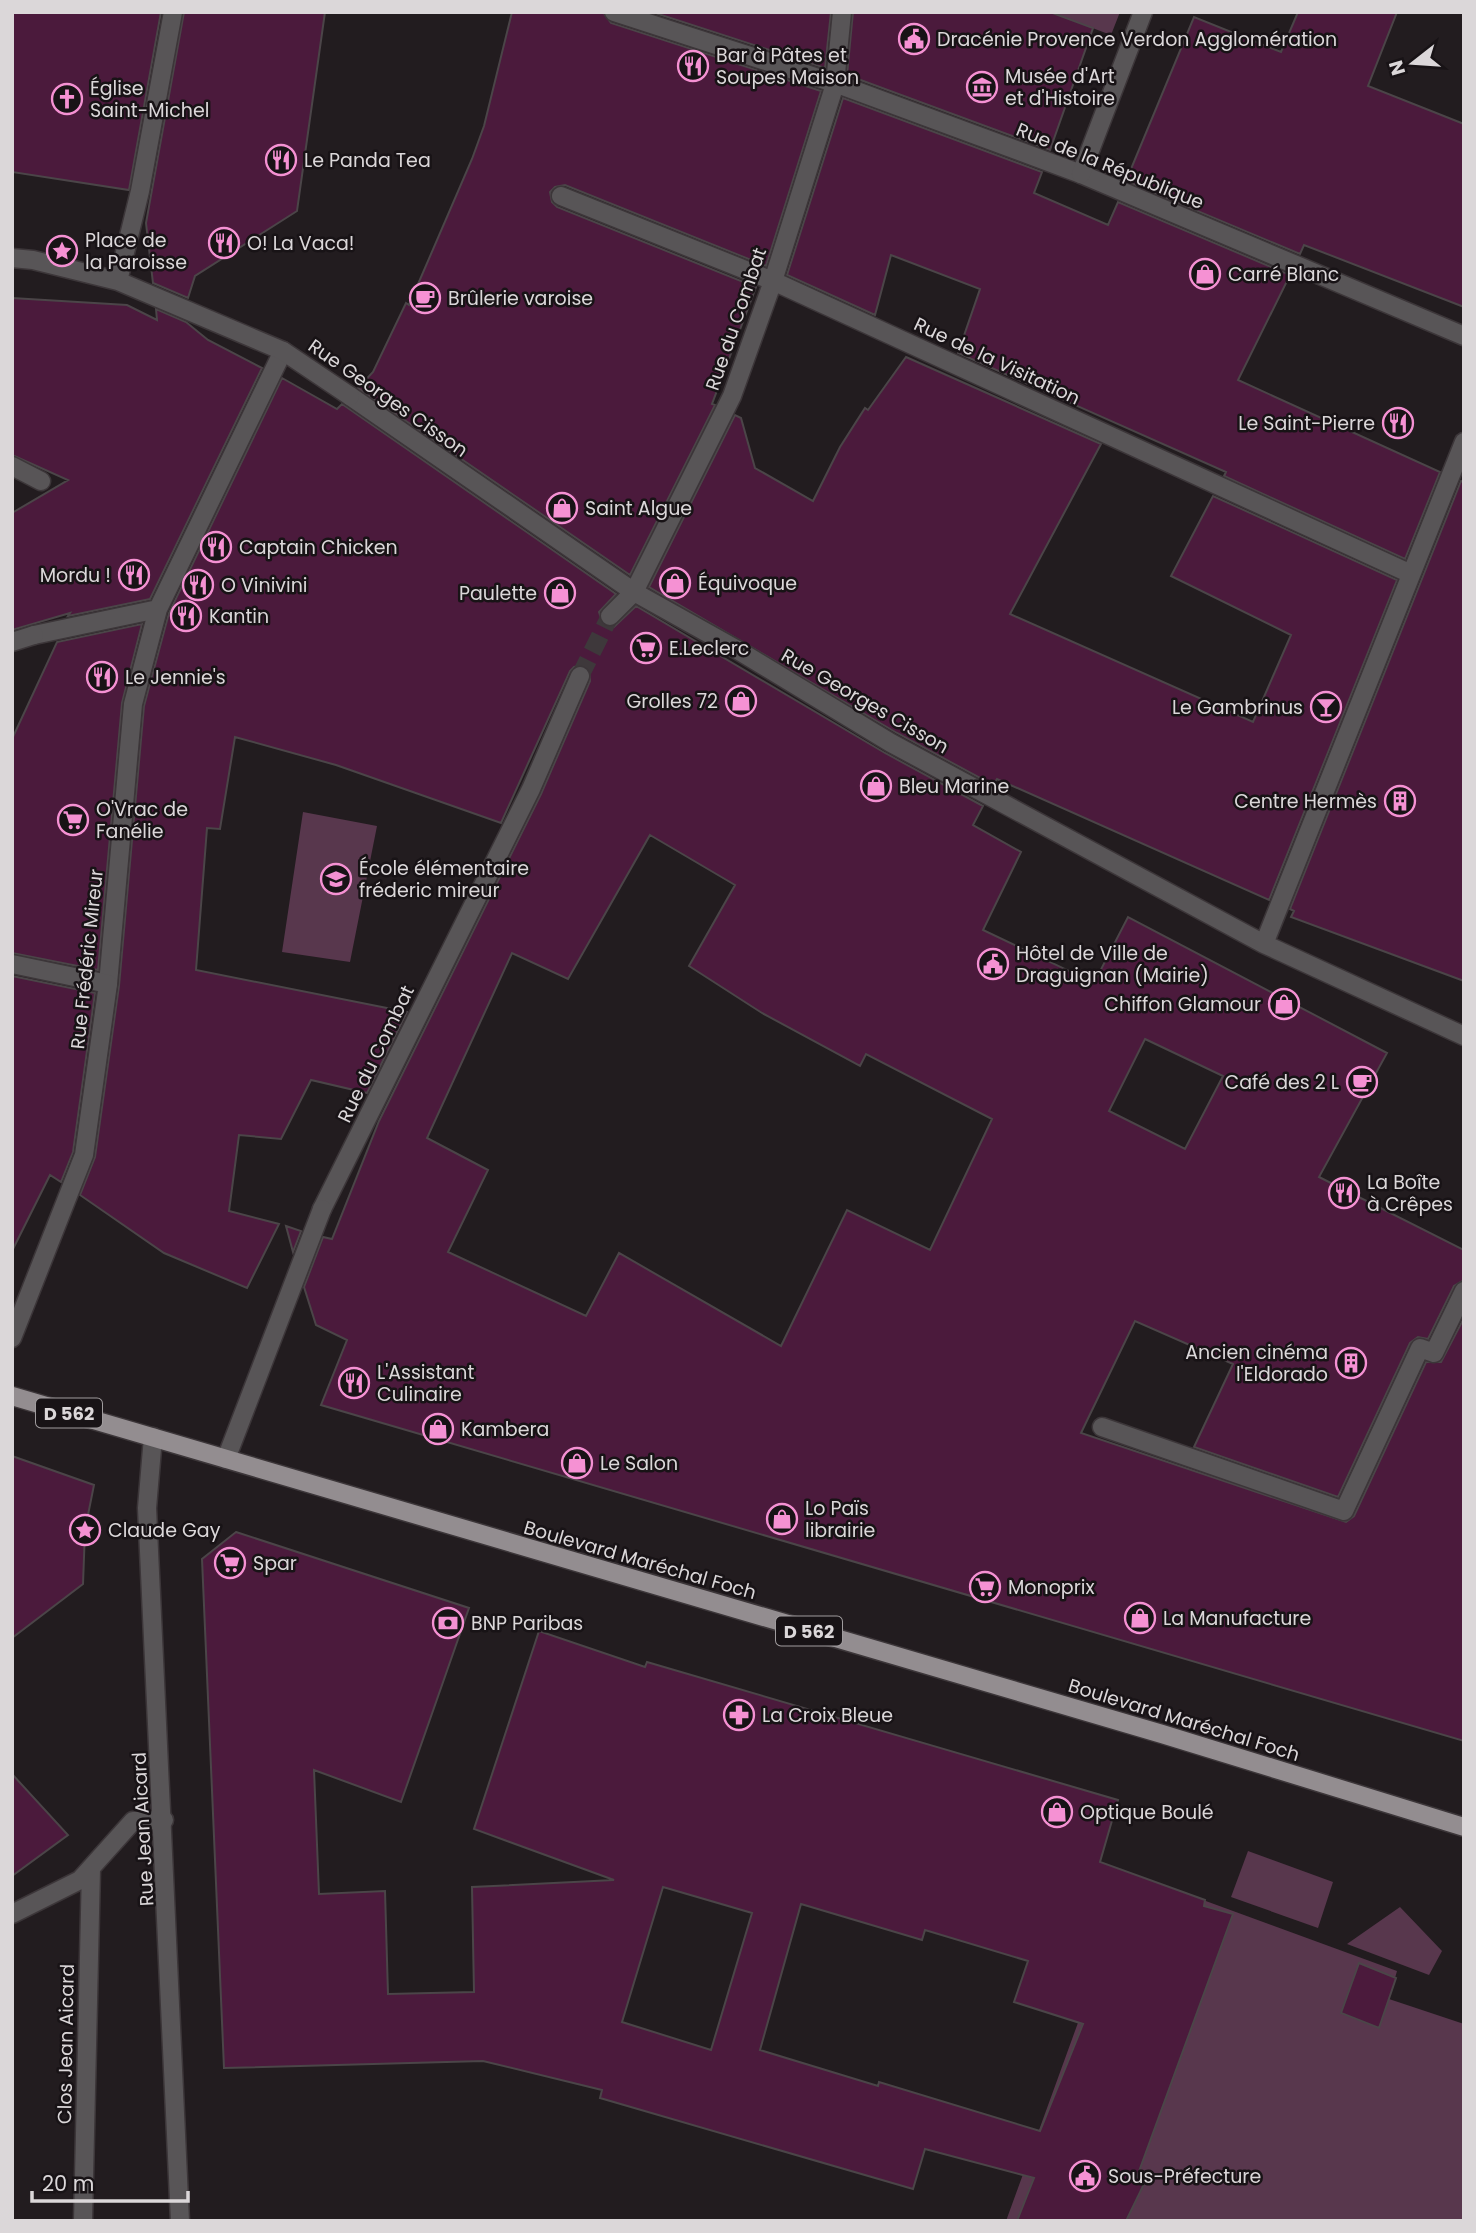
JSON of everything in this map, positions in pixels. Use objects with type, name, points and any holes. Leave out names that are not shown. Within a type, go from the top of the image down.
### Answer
[{"type":"main road","name":"Boulevard Maréchal Foch","points":[[12,1396],[1162,1734],[1464,1827]]},
{"type":"street","points":[[12,258],[33,260],[118,281],[140,191],[173,12]]},
{"type":"street","name":"Rue de la République","points":[[614,12],[835,84],[1081,174],[1464,336]]},
{"type":"street","name":"Rue du Combat","points":[[610,616],[634,592],[732,396],[773,281],[835,84],[842,12]]},
{"type":"street","points":[[1081,174],[1143,12]]},
{"type":"street","name":"Rue de la Visitation","points":[[561,196],[773,281],[1411,574]]},
{"type":"street","name":"Rue Georges Cisson","points":[[118,281],[283,351],[634,592],[891,743],[1264,944],[1464,1036]]},
{"type":"street","name":"Rue Frédéric Mireur","points":[[12,1338],[84,1155],[108,984],[133,704],[158,609],[283,351]]},
{"type":"street","points":[[1264,944],[1464,442]]},
{"type":"street","points":[[12,466],[41,481]]},
{"type":"street","points":[[12,642],[158,609]]},
{"type":"street","name":"Rue du Combat","points":[[226,1459],[322,1209],[531,789],[580,676]]},
{"type":"street","points":[[12,964],[108,984]]},
{"type":"street","points":[[1102,1427],[1344,1511],[1420,1348],[1434,1353],[1464,1291]]},
{"type":"street","name":"Rue Jean Aicard","points":[[153,1437],[147,1508],[164,1820],[180,2221]]},
{"type":"street","points":[[12,1914],[80,1880],[133,1821],[164,1820]]},
{"type":"street","name":"Clos Jean Aicard","points":[[83,2221],[91,1869]]},
{"type":"shaded area","points":[[1050,12],[1120,12],[1111,35]]},
{"type":"shaded area","points":[[303,812],[377,826],[350,962],[282,952]]},
{"type":"shaded area","points":[[1248,1851],[1333,1882],[1318,1928],[1231,1897]]},
{"type":"shaded area","name":"Sous-Préfecture","points":[[1132,1874],[1397,1971],[1389,1999],[1464,2024],[1464,2221],[1006,2221]]},
{"type":"shaded area","points":[[1400,1907],[1442,1951],[1429,1975],[1347,1944]]},
{"type":"building","name":"Église Saint-Michel","points":[[12,12],[161,12],[129,190],[12,172]]},
{"type":"building","points":[[184,12],[325,12],[297,211],[195,276],[188,298],[153,283],[146,223]]},
{"type":"building","points":[[512,12],[603,12],[611,23],[821,91],[766,266],[565,185],[555,187],[550,192],[552,202],[557,207],[756,287],[712,404],[715,405],[630,575],[358,388],[373,372],[406,303],[409,305],[472,159],[484,126]]},
{"type":"building","points":[[652,12],[831,12],[825,68]]},
{"type":"building","points":[[853,12],[1050,12],[1093,28],[1050,150],[847,75]]},
{"type":"building","points":[[1298,12],[1397,12],[1368,86],[1464,124],[1464,307],[1304,245],[1300,254],[1126,181],[1194,17],[1281,52]]},
{"type":"building","points":[[843,98],[1042,172],[1034,193],[1108,225],[1118,202],[1290,275],[1238,380],[1440,472],[1405,559],[1224,476],[1226,472],[958,353],[980,289],[891,255],[875,315],[787,275]]},
{"type":"building","points":[[12,298],[127,305],[157,320],[156,309],[186,322],[208,340],[262,368],[150,599],[68,616],[70,613],[12,630],[12,513],[68,480],[12,455]]},
{"type":"building","points":[[906,357],[1101,444],[1010,614],[1253,722],[1291,635],[1171,576],[1213,496],[1397,580],[1269,900],[997,779],[993,785],[897,733],[649,587],[735,415],[741,418],[755,468],[813,501],[840,447],[865,408],[868,410]]},
{"type":"building","points":[[282,378],[337,409],[342,404],[616,594],[599,612],[603,624],[614,627],[636,606],[885,753],[983,806],[973,825],[1021,852],[983,930],[1094,983],[1128,917],[1387,1053],[1319,1177],[1464,1250],[1464,1280],[1454,1286],[1428,1339],[1418,1337],[1410,1343],[1338,1497],[1194,1447],[1233,1364],[1135,1321],[1081,1433],[1346,1522],[1354,1516],[1426,1362],[1441,1362],[1464,1318],[1464,1741],[321,1405],[347,1340],[316,1325],[304,1287],[323,1237],[332,1239],[379,1121],[541,794],[590,681],[589,670],[584,665],[574,667],[570,671],[501,823],[336,765],[235,737],[220,829],[207,828],[196,970],[407,1012],[367,1093],[311,1080],[281,1139],[239,1135],[229,1211],[279,1224],[247,1288],[164,1253],[80,1195],[95,1157],[119,986],[144,706],[169,613]],"holes":[[[650,835],[735,885],[689,966],[762,1013],[860,1066],[866,1054],[992,1119],[930,1250],[847,1210],[781,1346],[619,1253],[586,1316],[448,1252],[488,1170],[427,1138],[512,953],[568,979]],[[1145,1039],[1223,1076],[1185,1149],[1109,1111]]]},
{"type":"building","name":"Centre Hermès","points":[[1461,481],[1464,482],[1464,981],[1291,917],[1294,911],[1290,909]]},
{"type":"building","points":[[142,624],[122,703],[98,970],[12,953],[12,739],[57,642]]},
{"type":"building","points":[[12,976],[95,993],[73,1152],[61,1182],[50,1175],[12,1251]]},
{"type":"building","points":[[286,1226],[301,1231],[293,1252]]},
{"type":"building","points":[[12,1456],[94,1485],[85,1530],[83,1584],[12,1638]]},
{"type":"building","points":[[236,1532],[469,1608],[401,1802],[314,1770],[319,1894],[385,1891],[388,1994],[474,1992],[472,1887],[614,1880],[474,1829],[539,1631],[645,1667],[647,1662],[1118,1800],[1100,1862],[1205,1900],[1204,1906],[1233,1914],[1137,2177],[1146,2180],[1126,2221],[1017,2221],[1034,2178],[925,2149],[913,2189],[600,2098],[602,2090],[483,2061],[224,2068],[202,1559]],"holes":[[[663,1887],[752,1913],[711,2050],[622,2022]],[[801,1904],[922,1940],[925,1930],[1028,1961],[1014,2002],[1083,2024],[1040,2131],[879,2082],[878,2086],[760,2050]]]},
{"type":"building","points":[[12,1774],[68,1835],[12,1876]]},
{"type":"building","points":[[1359,1963],[1396,1978],[1379,2028],[1341,2013]]},
{"type":"tunnel","points":[[580,676],[610,616]]},
{"type":"place","name":"Dracénie Provence Verdon Agglomération","points":[[914,39]]},
{"type":"place","name":"Bar à Pâtes et Soupes Maison","points":[[693,66]]},
{"type":"place","name":"Musée d'Art et d'Histoire","points":[[982,87]]},
{"type":"place","name":"Église Saint-Michel","points":[[67,99]]},
{"type":"place","name":"Le Panda Tea","points":[[281,160]]},
{"type":"place","name":"O! La Vaca!","points":[[224,243]]},
{"type":"place","name":"Place de la Paroisse","points":[[62,251]]},
{"type":"place","name":"Carré Blanc","points":[[1205,274]]},
{"type":"place","name":"Brûlerie varoise","points":[[425,298]]},
{"type":"place","name":"Le Saint-Pierre","points":[[1398,423]]},
{"type":"place","name":"Saint Algue","points":[[562,508]]},
{"type":"place","name":"Captain Chicken","points":[[216,547]]},
{"type":"place","name":"Mordu !","points":[[134,575]]},
{"type":"place","name":"Équivoque","points":[[675,583]]},
{"type":"place","name":"O Vinivini","points":[[198,585]]},
{"type":"place","name":"Paulette","points":[[560,593]]},
{"type":"place","name":"Kantin","points":[[186,616]]},
{"type":"place","name":"E.Leclerc","points":[[646,648]]},
{"type":"place","name":"Le Jennie's","points":[[102,677]]},
{"type":"place","name":"Grolles 72","points":[[741,701]]},
{"type":"place","name":"Le Gambrinus","points":[[1326,707]]},
{"type":"place","name":"Bleu Marine","points":[[876,786]]},
{"type":"place","name":"Centre Hermès","points":[[1400,801]]},
{"type":"place","name":"O'Vrac de Fanélie","points":[[73,820]]},
{"type":"place","name":"École élémentaire fréderic mireur","points":[[336,879]]},
{"type":"place","name":"Hôtel de Ville de Draguignan (Mairie)","points":[[993,964]]},
{"type":"place","name":"Chiffon Glamour","points":[[1284,1004]]},
{"type":"place","name":"Café des 2 L","points":[[1362,1082]]},
{"type":"place","name":"La Boîte à Crêpes","points":[[1344,1193]]},
{"type":"place","name":"Ancien cinéma l'Eldorado","points":[[1351,1363]]},
{"type":"place","name":"L'Assistant Culinaire","points":[[354,1383]]},
{"type":"place","name":"Kambera","points":[[438,1429]]},
{"type":"place","name":"Le Salon","points":[[577,1463]]},
{"type":"place","name":"Lo Païs librairie","points":[[782,1519]]},
{"type":"place","name":"Claude Gay","points":[[85,1530]]},
{"type":"place","name":"Spar","points":[[230,1563]]},
{"type":"place","name":"Monoprix","points":[[985,1587]]},
{"type":"place","name":"La Manufacture","points":[[1140,1618]]},
{"type":"place","name":"BNP Paribas","points":[[448,1623]]},
{"type":"place","name":"La Croix Bleue","points":[[739,1715]]},
{"type":"place","name":"Optique Boulé","points":[[1057,1812]]},
{"type":"place","name":"Sous-Préfecture","points":[[1085,2176]]}]
